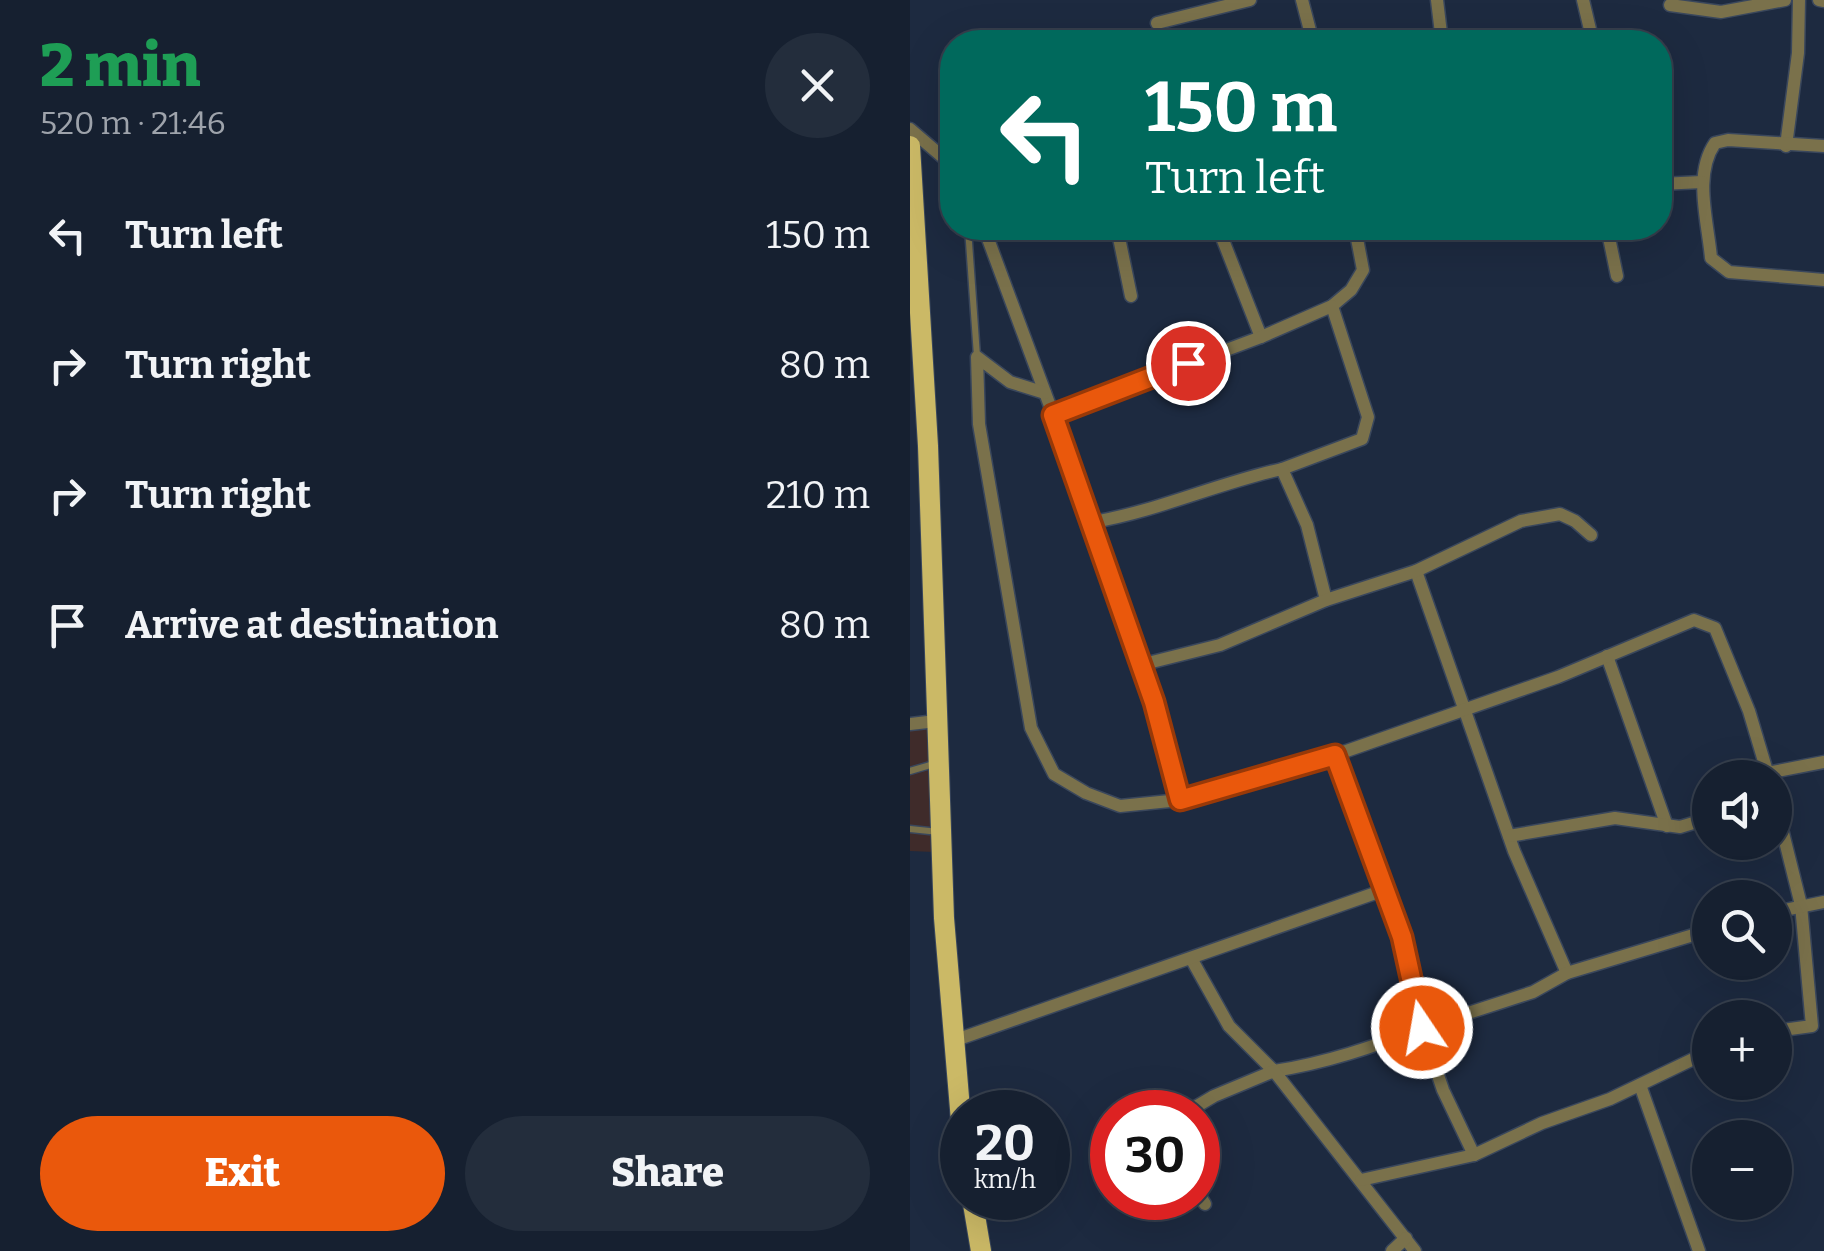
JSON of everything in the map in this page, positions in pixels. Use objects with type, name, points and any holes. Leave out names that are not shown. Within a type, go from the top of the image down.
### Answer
[{"type":"main road","points":[[910,146],[928,446],[938,763],[958,1090]]},
{"type":"main road","points":[[976,1220],[981,1251]]},
{"type":"street","points":[[1157,23],[1250,0]]},
{"type":"street","points":[[1302,0],[1310,30]]},
{"type":"street","points":[[1436,0],[1440,30]]},
{"type":"street","points":[[1583,0],[1590,30]]},
{"type":"street","points":[[1670,5],[1722,12],[1785,0]]},
{"type":"street","points":[[1786,146],[1798,53],[1799,0]]},
{"type":"street","points":[[910,129],[940,154]]},
{"type":"street","points":[[1824,146],[1728,140],[1715,143],[1707,154],[1702,182],[1711,258],[1729,272],[1824,280]]},
{"type":"street","points":[[1672,183],[1702,182]]},
{"type":"street","points":[[988,240],[1092,522],[1180,800]]},
{"type":"street","points":[[1119,240],[1131,296]]},
{"type":"street","points":[[1223,240],[1261,337]]},
{"type":"street","points":[[1053,415],[1261,337],[1332,306],[1351,290],[1363,270],[1357,240]]},
{"type":"street","points":[[1610,240],[1618,276]]},
{"type":"street","points":[[1092,522],[1131,516],[1238,479],[1282,469],[1362,439],[1368,417],[1332,306]]},
{"type":"street","points":[[977,357],[1010,382],[1045,393]]},
{"type":"street","points":[[977,357],[979,424],[1031,728],[1054,774],[1086,792],[1120,806],[1180,800],[1335,755],[1558,677],[1694,620],[1715,628],[1749,711],[1764,760]]},
{"type":"street","points":[[1282,469],[1307,524],[1326,600]]},
{"type":"street","points":[[1140,665],[1220,644],[1326,600],[1416,570],[1540,516],[1560,514],[1591,535]]},
{"type":"street","points":[[1416,570],[1508,836],[1567,973]]},
{"type":"street","points":[[1607,656],[1667,826]]},
{"type":"street","points":[[910,724],[936,721]]},
{"type":"street","points":[[1335,755],[1387,888],[1422,1028],[1443,1090],[1474,1154]]},
{"type":"street","points":[[1792,769],[1824,762]]},
{"type":"street","points":[[1508,836],[1615,818],[1680,827],[1692,823]]},
{"type":"street","points":[[1790,860],[1802,904],[1818,1027],[1792,1029]]},
{"type":"street","points":[[953,1042],[1387,888]]},
{"type":"street","points":[[1792,907],[1824,902]]},
{"type":"street","points":[[1220,1093],[1274,1070],[1364,1051],[1533,992],[1567,973],[1692,935]]},
{"type":"street","points":[[1192,960],[1230,1026],[1274,1070],[1415,1251]]},
{"type":"street","points":[[1361,1180],[1474,1154],[1692,1060]]},
{"type":"street","points":[[1640,1085],[1699,1251]]},
{"type":"street","points":[[1392,1251],[1406,1238]]},
{"type":"lane","points":[[969,240],[977,357]]},
{"type":"lane","points":[[910,771],[938,763]]},
{"type":"lane","points":[[910,829],[942,833]]},
{"type":"shaded area","points":[[931,729],[934,852],[910,851],[910,731]]},
{"type":"route","points":[[1188,363],[1053,415],[1154,702],[1180,800],[1335,755],[1387,888],[1422,1028]]}]
